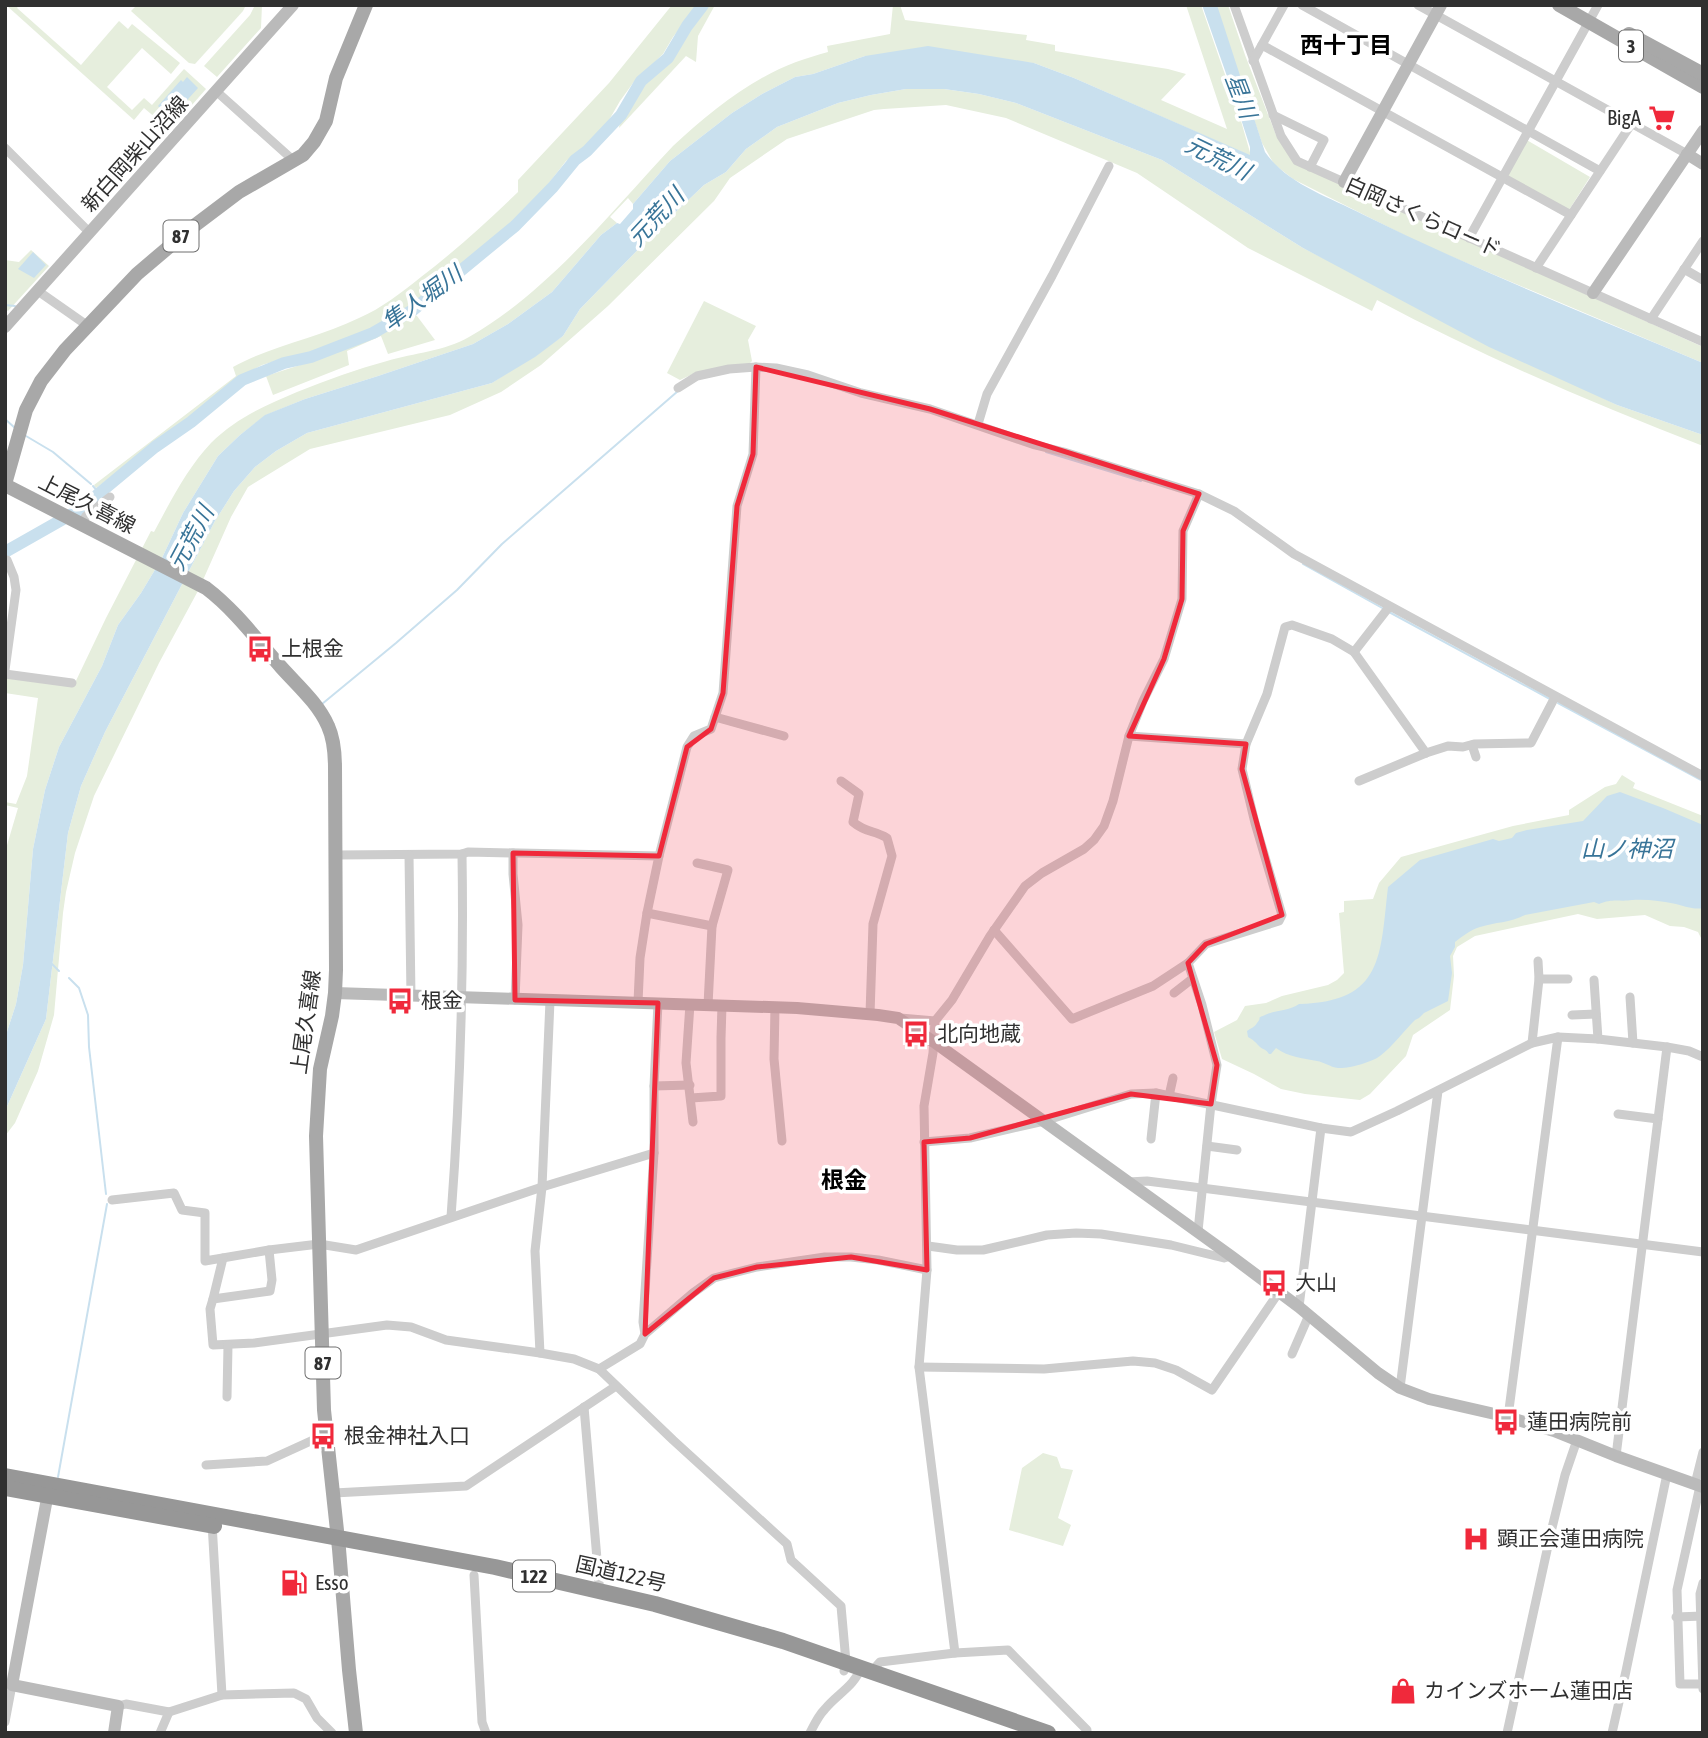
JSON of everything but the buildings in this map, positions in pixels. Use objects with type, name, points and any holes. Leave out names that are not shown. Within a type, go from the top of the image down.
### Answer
[{"type":"highway","name":"国道122号","points":[[5,1476],[49,1490],[339,1544],[474,1574],[600,1595]]},
{"type":"highway","name":"国道122号","points":[[5,1488],[49,1490]]},
{"type":"highway","name":"国道122号","points":[[339,1544],[495,1567],[856,1670],[1048,1733]]},
{"type":"highway","name":"国道122号","points":[[856,1670],[1021,1733]]},
{"type":"main road","name":"上尾久喜線","points":[[356,1733],[324,1410],[319,1244],[316,1113],[320,1069],[335,993],[335,752],[330,729],[316,707],[223,602],[199,584],[5,485],[21,425],[36,390],[53,364],[137,274],[239,192],[303,155],[314,142],[326,121],[336,78],[366,5]]},
{"type":"main road","name":"3","points":[[1559,5],[1593,14],[1703,87]]},
{"type":"main road","name":"3","points":[[1576,5],[1703,74]]},
{"type":"street","name":"新白岡柴山沼線","points":[[5,327],[293,5]]},
{"type":"street","name":"白岡さくらロード","points":[[1234,5],[1281,136],[1297,161],[1703,342]]},
{"type":"street","points":[[1253,61],[1284,5]]},
{"type":"street","points":[[1302,5],[1600,171]]},
{"type":"street","points":[[1419,5],[1438,10],[1555,82],[1703,164]]},
{"type":"street","points":[[1344,182],[1438,10]]},
{"type":"street","points":[[1469,238],[1593,14]]},
{"type":"street","points":[[1262,45],[1571,215]]},
{"type":"street","points":[[216,91],[293,160]]},
{"type":"street","points":[[1273,115],[1324,140],[1310,167]]},
{"type":"street","points":[[1536,268],[1632,123]]},
{"type":"street","points":[[1593,293],[1703,131]]},
{"type":"street","points":[[5,148],[90,233]]},
{"type":"street","points":[[978,424],[987,394],[1109,166]]},
{"type":"street","points":[[1651,319],[1703,241]]},
{"type":"street","points":[[1684,269],[1703,280]]},
{"type":"street","points":[[38,291],[88,326]]},
{"type":"street","points":[[638,1002],[640,958],[647,913],[687,747],[694,736],[711,729],[723,693],[737,506],[753,454],[756,367]]},
{"type":"street","points":[[678,388],[697,376],[729,369],[776,368],[808,375],[861,393],[930,409],[1035,445],[1199,494],[1234,511],[1294,554],[1703,776]]},
{"type":"street","points":[[955,1653],[919,1367],[928,1246],[925,1106],[935,1021],[952,1000],[994,930],[1025,886],[1084,849],[1104,826],[1129,736],[1164,659],[1182,599],[1183,531],[1199,494]]},
{"type":"street","points":[[78,522],[110,497]]},
{"type":"street","points":[[5,561],[7,560],[11,569],[16,590],[5,672],[72,683]]},
{"type":"street","points":[[1354,652],[1389,607]]},
{"type":"street","points":[[994,930],[1072,1019],[1153,986],[1188,963],[1206,944],[1279,921],[1282,915],[1242,769],[1246,744],[1267,694],[1285,627],[1292,625],[1332,639],[1354,652],[1426,753]]},
{"type":"street","points":[[1359,781],[1448,746],[1531,743],[1555,696]]},
{"type":"street","points":[[715,717],[785,736]]},
{"type":"street","points":[[1129,736],[1246,744]]},
{"type":"street","points":[[1472,745],[1476,757]]},
{"type":"street","points":[[841,780],[859,794],[853,822],[863,830],[887,838],[892,856],[873,923],[870,1014]]},
{"type":"street","points":[[336,855],[462,855],[468,852],[659,856]]},
{"type":"street","points":[[513,853],[518,925],[515,1000]]},
{"type":"street","points":[[409,855],[411,997]]},
{"type":"street","points":[[451,1217],[459,1107],[464,927],[462,855]]},
{"type":"street","points":[[697,863],[728,870],[712,926],[708,1005]]},
{"type":"street","points":[[647,913],[712,926]]},
{"type":"street","points":[[1532,1043],[1539,979],[1538,961]]},
{"type":"street","points":[[1188,963],[1217,1065],[1198,1231]]},
{"type":"street","points":[[1174,993],[1192,979]]},
{"type":"street","points":[[1539,979],[1568,979]]},
{"type":"street","points":[[1594,980],[1598,1039]]},
{"type":"street","points":[[335,993],[775,1007],[935,1021]]},
{"type":"street","points":[[1630,997],[1633,1043]]},
{"type":"street","points":[[540,1353],[535,1251],[542,1187],[550,1001]]},
{"type":"street","points":[[645,1334],[643,1322],[654,1153],[658,1003]]},
{"type":"street","points":[[690,1004],[686,1063],[693,1122]]},
{"type":"street","points":[[691,1098],[721,1096],[722,1005]]},
{"type":"street","points":[[775,1007],[774,1059],[782,1141]]},
{"type":"street","points":[[1572,1014],[1596,1014]]},
{"type":"street","points":[[898,1018],[1198,1231],[1400,1388],[1427,1399],[1531,1423],[1699,1485]]},
{"type":"street","points":[[1508,1417],[1558,1037]]},
{"type":"street","points":[[924,1142],[970,1138],[1044,1121],[1131,1094],[1156,1093],[1351,1132],[1532,1043],[1558,1037],[1667,1047],[1703,1057]]},
{"type":"street","points":[[1616,1456],[1667,1047]]},
{"type":"street","points":[[1169,1096],[1173,1078]]},
{"type":"street","points":[[654,1086],[690,1085]]},
{"type":"street","points":[[1400,1388],[1438,1091]]},
{"type":"street","points":[[1151,1139],[1156,1093]]},
{"type":"street","points":[[1618,1114],[1658,1119]]},
{"type":"street","points":[[1292,1354],[1304,1311],[1321,1128]]},
{"type":"street","points":[[1208,1146],[1237,1150]]},
{"type":"street","points":[[112,1200],[174,1193],[182,1210],[205,1213],[205,1261],[319,1244],[356,1250],[542,1187],[654,1153]]},
{"type":"street","points":[[1128,1182],[1147,1181],[1703,1252]]},
{"type":"street","points":[[928,1246],[983,1250],[1047,1235],[1076,1233],[1101,1234],[1171,1245],[1224,1258],[1231,1256]]},
{"type":"street","points":[[212,1299],[270,1291],[272,1280],[269,1250]]},
{"type":"street","points":[[599,1369],[640,1344],[645,1334],[714,1278],[757,1267],[825,1257],[878,1260],[927,1270]]},
{"type":"street","points":[[223,1258],[210,1309],[213,1345],[254,1343],[387,1325],[411,1327],[446,1340],[574,1359],[599,1369],[787,1544],[791,1560],[841,1606],[856,1670],[853,1683],[822,1711],[810,1733]]},
{"type":"street","points":[[919,1367],[1044,1368],[1133,1361],[1155,1363],[1176,1370],[1212,1390],[1279,1292]]},
{"type":"street","points":[[227,1397],[228,1345]]},
{"type":"street","points":[[334,1493],[466,1486],[616,1386]]},
{"type":"street","points":[[584,1407],[600,1595]]},
{"type":"street","points":[[206,1465],[267,1461],[313,1440],[328,1440]]},
{"type":"street","points":[[1507,1733],[1551,1532],[1577,1440]]},
{"type":"street","points":[[1703,1452],[1699,1485],[1677,1590],[1679,1684],[1703,1686],[1700,1594],[1703,1583]]},
{"type":"street","points":[[1612,1733],[1667,1474]]},
{"type":"street","points":[[5,1722],[49,1490]]},
{"type":"street","points":[[212,1520],[222,1695]]},
{"type":"street","points":[[474,1574],[482,1722],[486,1733]]},
{"type":"street","points":[[1676,1617],[1702,1616]]},
{"type":"street","points":[[856,1670],[880,1662],[1008,1650],[1087,1733]]},
{"type":"street","points":[[12,1685],[118,1706],[127,1704],[169,1712],[222,1695],[294,1693],[306,1699],[317,1718],[332,1733]]},
{"type":"street","points":[[114,1733],[118,1706]]},
{"type":"street","points":[[160,1733],[169,1712]]},
{"type":"highlighted area","points":[[756,367],[930,409],[1199,494],[1183,531],[1182,599],[1164,659],[1129,736],[1246,744],[1242,769],[1282,915],[1206,944],[1188,963],[1217,1065],[1211,1104],[1131,1094],[970,1138],[924,1142],[927,1270],[851,1257],[757,1267],[714,1278],[645,1334],[658,1003],[515,1000],[513,853],[659,856],[687,747],[711,729],[723,693],[737,506],[753,454]]},
{"type":"green space","points":[[6,5],[19,5],[17,8],[81,65],[119,21],[128,29],[132,24],[180,63],[171,74],[142,48],[107,87],[132,110],[144,98],[152,105],[184,69],[206,89],[170,130],[144,108],[134,120]]},
{"type":"green space","points":[[137,5],[246,5],[195,64],[189,63],[131,11]]},
{"type":"green space","points":[[255,5],[262,5],[261,28],[217,77],[204,66],[250,15]]},
{"type":"green space","points":[[672,5],[698,5],[663,54],[633,83],[605,127],[587,146],[566,161],[542,192],[469,262],[396,317],[371,331],[309,353],[262,365],[237,378],[96,488],[94,485],[236,376],[233,367],[367,314],[399,294],[446,257],[518,192],[518,180],[609,83]]},
{"type":"green space","points":[[708,5],[715,5],[698,36],[696,62],[686,56],[619,128],[620,121],[643,82],[673,59],[693,21]]},
{"type":"green space","points":[[893,5],[900,5],[905,20],[1027,35],[1026,40],[1055,45],[1055,51],[1186,74],[1161,100],[1227,129],[1186,5],[1201,5],[1251,156],[1034,63],[865,56],[813,74],[795,77],[732,113],[670,161],[633,204],[628,198],[610,217],[617,223],[601,235],[552,292],[508,324],[473,344],[305,399],[266,415],[218,456],[183,513],[162,558],[118,625],[102,666],[59,747],[45,790],[33,849],[23,965],[16,1004],[5,1038],[5,852],[18,808],[5,805],[5,802],[16,804],[27,776],[38,698],[5,693],[5,678],[73,687],[151,531],[154,532],[195,463],[211,443],[231,426],[263,407],[320,383],[376,364],[450,346],[469,337],[526,297],[552,274],[673,146],[716,109],[746,87],[779,69],[828,52],[827,46],[890,34]]},
{"type":"green space","points":[[1215,5],[1228,5],[1276,135],[1295,163],[1703,347],[1703,363],[1424,245],[1293,179],[1274,164],[1262,143]]},
{"type":"green space","points":[[906,89],[944,89],[1016,103],[1162,160],[1303,248],[1617,405],[1703,435],[1703,446],[1538,378],[1377,300],[1372,311],[1248,248],[1137,173],[1006,118],[946,105],[884,109],[787,139],[730,178],[714,201],[608,306],[541,365],[501,392],[450,415],[310,449],[248,487],[94,796],[75,853],[66,892],[54,1015],[38,1071],[15,1123],[5,1136],[5,1111],[46,1019],[68,833],[81,786],[105,732],[215,521],[234,491],[255,467],[307,433],[492,383],[563,336],[580,309],[660,227],[704,185],[726,172],[746,149],[777,127],[838,103]]},
{"type":"green space","points":[[1525,139],[1590,177],[1569,210],[1506,175]]},
{"type":"green space","points":[[31,250],[49,266],[8,311],[5,309],[5,260],[19,262]]},
{"type":"green space","points":[[704,301],[756,326],[748,340],[752,361],[748,365],[695,373],[680,380],[667,373]]},
{"type":"green space","points":[[413,313],[435,340],[388,354],[381,336],[347,351],[349,365],[273,395],[266,376],[328,356],[346,346],[383,333]]},
{"type":"green space","name":"山ノ神沼","points":[[1622,775],[1635,783],[1633,788],[1703,816],[1703,942],[1698,932],[1670,926],[1645,915],[1597,919],[1578,914],[1475,936],[1457,947],[1453,956],[1454,976],[1450,1010],[1413,1035],[1406,1056],[1370,1094],[1360,1100],[1281,1089],[1222,1059],[1214,1032],[1237,1020],[1245,1006],[1266,1003],[1282,996],[1328,985],[1344,973],[1339,913],[1344,912],[1344,901],[1373,899],[1379,883],[1401,857],[1513,826],[1569,815],[1569,810],[1605,787],[1616,784]]},
{"type":"green space","points":[[1043,1453],[1057,1457],[1061,1468],[1073,1470],[1058,1518],[1071,1525],[1063,1546],[1009,1530],[1022,1468]]},
{"type":"water","points":[[1202,5],[1217,5],[1265,152],[1285,173],[1323,195],[1446,254],[1703,363],[1703,435],[1617,405],[1489,347],[1303,248],[1162,160],[1016,103],[944,89],[906,89],[838,103],[777,127],[746,149],[726,172],[704,185],[580,309],[563,336],[535,357],[492,383],[307,433],[255,467],[234,491],[215,521],[105,732],[81,786],[68,833],[46,1019],[5,1111],[5,1038],[16,1004],[23,965],[33,849],[45,790],[59,747],[102,666],[118,625],[162,558],[183,513],[218,456],[240,435],[265,415],[305,399],[473,344],[508,324],[552,292],[601,235],[617,223],[620,224],[633,209],[633,204],[670,161],[732,113],[795,77],[813,74],[865,56],[928,46],[1034,63],[1250,155],[1250,147]]},
{"type":"water","points":[[187,77],[198,88],[171,118],[158,106],[181,80],[183,82]]},
{"type":"water","points":[[33,252],[46,265],[34,278],[18,269]]},
{"type":"water","name":"山ノ神沼","points":[[1620,792],[1703,825],[1703,908],[1649,900],[1599,904],[1594,902],[1525,915],[1473,930],[1455,942],[1450,956],[1452,973],[1448,1001],[1415,1020],[1380,1056],[1360,1065],[1335,1067],[1290,1055],[1276,1048],[1269,1054],[1248,1037],[1247,1031],[1255,1026],[1260,1017],[1299,1004],[1327,1001],[1348,994],[1362,984],[1379,953],[1388,887],[1420,860],[1493,839],[1499,841],[1512,838],[1516,833],[1527,830],[1583,821],[1607,796]]},
{"type":"waterway","name":"隼人堀川","points":[[5,552],[79,510],[242,380],[373,333],[413,310],[515,226],[553,187],[575,160],[621,115],[641,81],[668,58],[703,5]]},
{"type":"waterway","points":[[5,305],[15,306]]},
{"type":"waterway","points":[[322,704],[457,590],[502,544],[678,391]]},
{"type":"waterway","points":[[5,419],[15,428]]},
{"type":"waterway","points":[[26,436],[53,452],[91,484]]},
{"type":"waterway","points":[[1046,452],[1141,481]]},
{"type":"waterway","points":[[93,486],[99,493]]},
{"type":"waterway","points":[[1303,564],[1384,609]]},
{"type":"waterway","points":[[1389,612],[1550,699]]},
{"type":"waterway","points":[[1558,703],[1703,781]]},
{"type":"waterway","points":[[52,964],[59,971]]},
{"type":"waterway","points":[[69,978],[79,988],[88,1015],[89,1047],[106,1194]]},
{"type":"waterway","points":[[58,1477],[107,1204]]},
{"type":"place","name":"BigA","points":[[1662,118]]},
{"type":"place","name":"上根金","points":[[260,649]]},
{"type":"place","name":"根金","points":[[400,1001]]},
{"type":"place","name":"北向地蔵","points":[[916,1034]]},
{"type":"place","name":"大山","points":[[1274,1283]]},
{"type":"place","name":"蓮田病院前","points":[[1506,1422]]},
{"type":"place","name":"根金神社入口","points":[[323,1436]]},
{"type":"place","name":"顕正会蓮田病院","points":[[1476,1539]]},
{"type":"place","name":"Esso","points":[[294,1583]]},
{"type":"place","name":"カインズホーム蓮田店","points":[[1403,1691]]},
{"type":"district","name":"西十丁目","points":[[1346,45]]},
{"type":"district","name":"根金","points":[[844,1180]]},
{"type":"water label","name":"星川","points":[[1241,96]]},
{"type":"water label","name":"元荒川","points":[[1218,158]]},
{"type":"water label","name":"元荒川","points":[[656,217]]},
{"type":"water label","name":"元荒川","points":[[191,538]]}]
